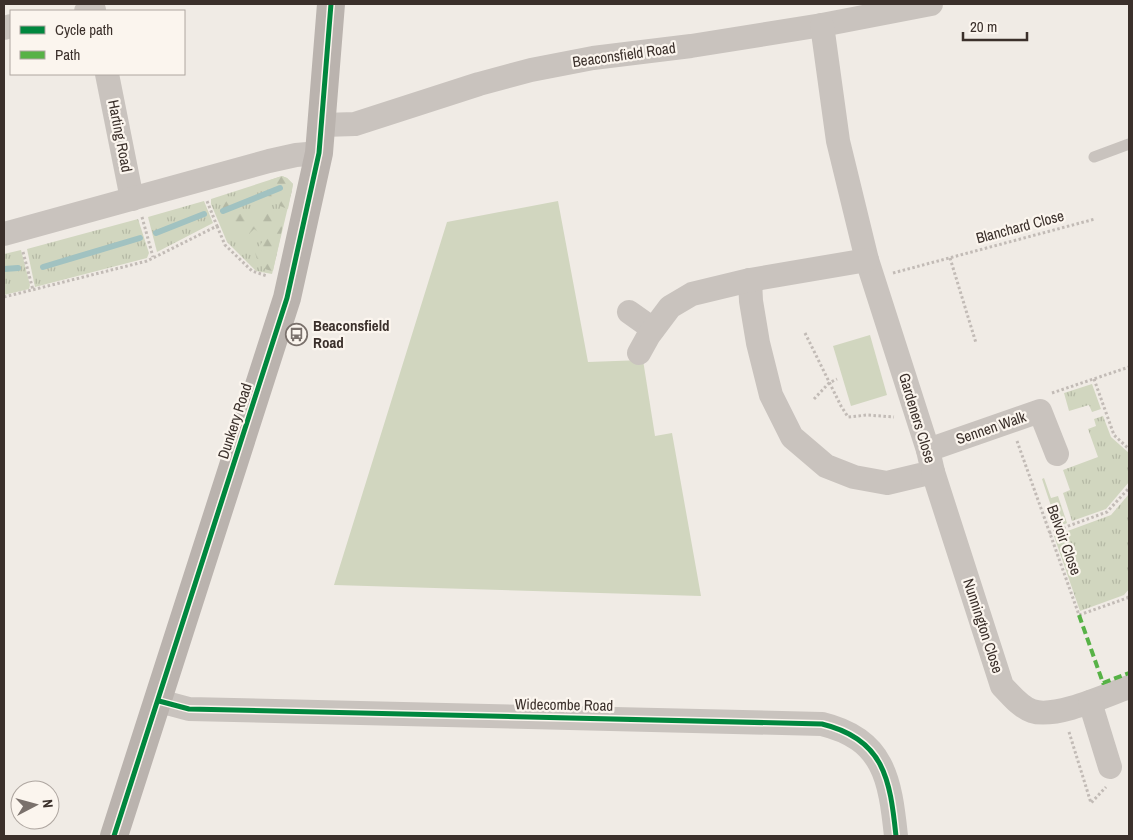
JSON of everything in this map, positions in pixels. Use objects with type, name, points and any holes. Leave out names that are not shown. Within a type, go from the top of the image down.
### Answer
[{"type":"street","name":"Dunkery Road","points":[[114,836],[287,298],[319,154],[331,4]]},
{"type":"street","name":"Beaconsfield Road","points":[[322,125],[355,124],[479,84],[531,70],[584,60],[690,46],[822,25],[931,4]]},
{"type":"street","name":"Gardeners Close","points":[[750,280],[751,301],[758,343],[771,395],[792,437],[826,466],[854,477],[887,483],[930,461],[870,269],[838,141],[822,25]]},
{"type":"street","name":"Harting Road","points":[[107,75],[136,205]]},
{"type":"street","points":[[4,234],[136,205],[269,160],[319,154]]},
{"type":"street","points":[[639,353],[653,328],[670,308],[692,294],[750,280],[870,269]]},
{"type":"street","points":[[629,312],[653,328]]},
{"type":"street","name":"Sennen Walk","points":[[930,461],[1022,417],[1040,411],[1057,454]]},
{"type":"street","name":"Nunnington Close","points":[[930,461],[1002,686],[1024,707],[1034,712],[1062,710],[1090,702],[1129,687]]},
{"type":"street","name":"Widecombe Road","points":[[159,700],[190,709],[822,724],[844,730],[855,736],[878,759],[884,773],[893,812],[896,836]]},
{"type":"street","points":[[1090,702],[1110,767]]},
{"type":"lane","points":[[1094,157],[1129,144]]},
{"type":"path","points":[[204,194],[225,245],[252,271],[269,276]]},
{"type":"path","points":[[136,205],[153,257]]},
{"type":"path","points":[[4,297],[147,261],[217,226]]},
{"type":"path","points":[[23,252],[33,290]]},
{"type":"path","points":[[950,258],[976,343]]},
{"type":"path","points":[[805,333],[840,406],[848,417],[867,415],[918,418]]},
{"type":"path","points":[[1022,417],[1034,399],[1129,367]]},
{"type":"path","points":[[814,399],[830,383],[837,379]]},
{"type":"path","points":[[1094,379],[1114,435],[1129,449]]},
{"type":"path","points":[[1049,533],[1107,512],[1129,488]]},
{"type":"green space","points":[[282,176],[293,184],[272,274],[256,271],[227,242],[211,204],[211,199]]},
{"type":"green space","points":[[282,176],[293,184],[288,209],[273,202],[267,192],[270,180]]},
{"type":"green space","points":[[228,200],[233,200],[238,208],[237,211],[249,220],[257,211],[266,209],[276,212],[284,220],[273,271],[265,269],[260,265],[255,252],[266,237],[254,229],[246,237],[237,237],[229,225],[223,213],[222,204]]},
{"type":"green space","points":[[204,201],[213,223],[157,252],[148,217]]},
{"type":"green space","points":[[558,201],[588,362],[643,360],[655,436],[672,433],[701,596],[334,585],[447,222]]},
{"type":"green space","points":[[138,219],[149,253],[147,258],[35,287],[27,249]]},
{"type":"green space","points":[[21,250],[30,285],[29,289],[4,295],[4,254]]},
{"type":"green space","points":[[870,335],[887,395],[851,406],[833,346]]},
{"type":"green space","points":[[1092,384],[1101,409],[1092,412],[1089,405],[1069,411],[1064,393]]},
{"type":"green space","points":[[1103,416],[1111,437],[1129,453],[1129,482],[1106,509],[1072,521],[1063,493],[1070,490],[1063,470],[1098,457],[1088,429],[1096,426],[1094,419]]},
{"type":"green space","points":[[1044,478],[1051,498],[1058,496],[1067,523],[1058,527],[1042,479]]},
{"type":"green space","points":[[1129,494],[1129,589],[1124,595],[1080,611],[1054,536],[1111,515]]},
{"type":"waterway","points":[[223,211],[280,188]]},
{"type":"waterway","points":[[156,233],[204,214]]},
{"type":"waterway","points":[[43,267],[140,238]]},
{"type":"waterway","points":[[4,269],[18,268]]},
{"type":"marked path","points":[[1079,615],[1103,683],[1129,673]]},
{"type":"cycle path","points":[[114,836],[287,298],[319,153],[331,4]]},
{"type":"cycle path","points":[[159,701],[189,709],[822,724],[843,731],[859,740],[871,751],[880,764],[891,797],[896,836]]},
{"type":"place","name":"Beaconsfield Road","points":[[297,335]]}]
